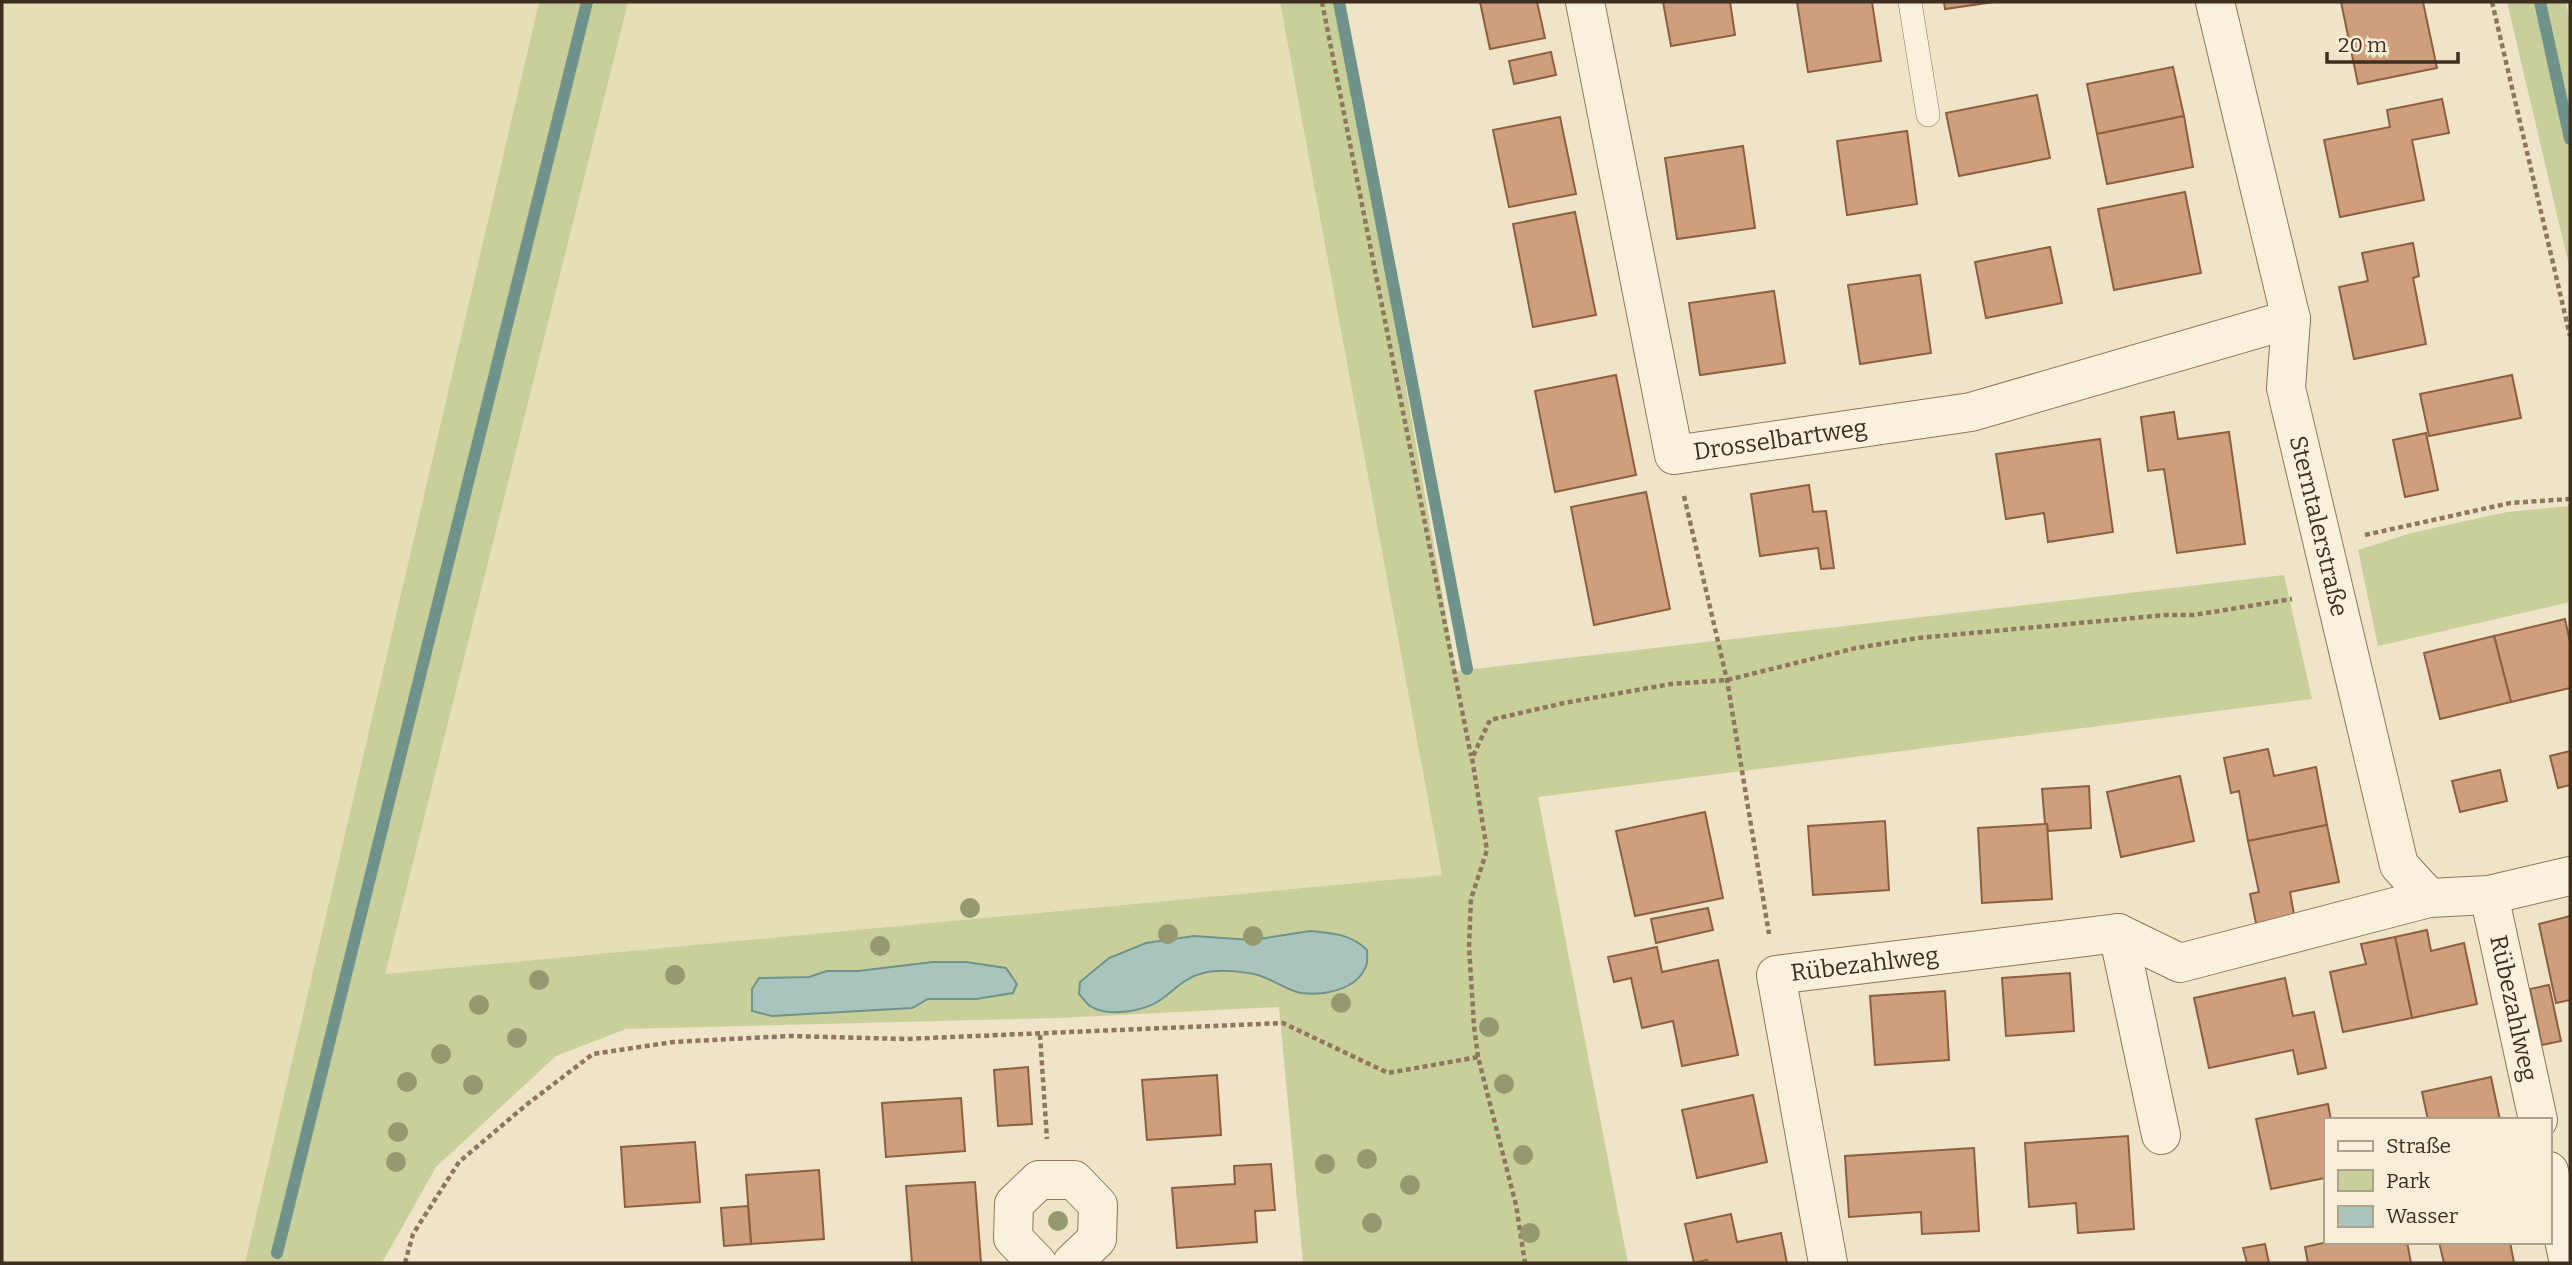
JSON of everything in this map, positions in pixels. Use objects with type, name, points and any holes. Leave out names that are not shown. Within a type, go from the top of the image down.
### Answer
[{"type":"street","name":"Drosselbartweg","points":[[1585,2],[1674,454],[1971,412],[2291,319]]},
{"type":"street","name":"Sterntalerstraße","points":[[2215,2],[2291,319],[2286,388],[2399,865],[2428,898]]},
{"type":"street","points":[[2118,933],[2180,963],[2428,898],[2489,895],[2570,876]]},
{"type":"street","name":"Rübezahlweg","points":[[2489,895],[2538,1118]]},
{"type":"street","points":[[2118,933],[2161,1135]]},
{"type":"street","name":"Rübezahlweg","points":[[1828,1263],[1776,975],[2118,933]]},
{"type":"street","points":[[1037,1263],[1013,1238],[1014,1204],[1039,1180],[1074,1180],[1098,1205],[1097,1239],[1072,1263]]},
{"type":"street","points":[[2551,1180],[2569,1263]]},
{"type":"lane","points":[[1910,2],[1928,115]]},
{"type":"path","points":[[1322,2],[1472,758],[1487,850],[1471,899],[1469,946],[1474,1026],[1478,1057],[1516,1205],[1525,1263]]},
{"type":"path","points":[[2492,2],[2570,337]]},
{"type":"path","points":[[1674,454],[1727,680],[1776,975]]},
{"type":"path","points":[[2323,545],[2510,503],[2570,499]]},
{"type":"path","points":[[1472,758],[1490,720],[1564,703],[1671,684],[1727,680],[1856,648],[1918,638],[2166,615],[2194,615],[2334,591]]},
{"type":"path","points":[[405,1263],[413,1234],[459,1161],[593,1054],[673,1042],[738,1039],[905,1039],[1283,1023],[1388,1073],[1478,1057]]},
{"type":"path","points":[[1040,1035],[1050,1180]]},
{"type":"shaded area","points":[[2,2],[539,2],[245,1263],[2,1263]]},
{"type":"shaded area","points":[[628,2],[1280,2],[1442,875],[384,974]]},
{"type":"green space","points":[[539,2],[628,2],[385,974],[1442,875],[1280,2],[1338,2],[1456,671],[2284,575],[2312,699],[1538,797],[1628,1263],[1303,1263],[1279,1007],[1059,1018],[626,1029],[556,1056],[436,1167],[382,1263],[245,1263]]},
{"type":"green space","points":[[2507,2],[2566,2],[2570,21],[2570,270]]},
{"type":"green space","points":[[2570,506],[2570,602],[2378,646],[2358,550],[2411,533],[2507,512]]},
{"type":"water","points":[[1310,931],[1341,935],[1361,945],[1367,950],[1367,964],[1362,974],[1338,990],[1310,994],[1296,992],[1254,974],[1210,972],[1186,980],[1155,1003],[1127,1012],[1098,1010],[1079,994],[1080,982],[1109,958],[1146,943],[1194,936],[1252,940]]},
{"type":"water","points":[[933,962],[966,962],[1006,968],[1017,984],[1013,993],[976,999],[928,999],[912,1008],[772,1016],[752,1011],[752,989],[759,978],[809,977],[827,971],[858,971]]},
{"type":"building","points":[[1480,2],[1537,2],[1545,38],[1490,49]]},
{"type":"building","points":[[1663,2],[1730,2],[1735,35],[1671,46]]},
{"type":"building","points":[[1797,2],[1872,2],[1881,61],[1808,72]]},
{"type":"building","points":[[1944,2],[1994,2],[1945,9]]},
{"type":"building","points":[[2341,2],[2423,2],[2437,68],[2358,84]]},
{"type":"building","points":[[1551,52],[1556,75],[1514,84],[1509,61]]},
{"type":"building","points":[[2173,67],[2184,116],[2097,134],[2087,84]]},
{"type":"building","points":[[2037,95],[2050,158],[1959,176],[1946,113]]},
{"type":"building","points":[[2442,99],[2449,133],[2412,140],[2424,200],[2340,217],[2324,140],[2390,127],[2387,110]]},
{"type":"building","points":[[2184,116],[2193,167],[2107,184],[2097,134]]},
{"type":"building","points":[[1560,117],[1576,194],[1509,207],[1493,130]]},
{"type":"building","points":[[1907,131],[1917,204],[1847,215],[1837,141]]},
{"type":"building","points":[[1743,146],[1755,228],[1677,239],[1665,158]]},
{"type":"building","points":[[2185,192],[2201,273],[2114,290],[2098,209]]},
{"type":"building","points":[[1575,212],[1596,315],[1533,327],[1513,224]]},
{"type":"building","points":[[2413,243],[2419,276],[2413,278],[2426,344],[2354,359],[2339,287],[2368,281],[2362,253]]},
{"type":"building","points":[[2050,247],[2062,303],[1986,318],[1975,262]]},
{"type":"building","points":[[1920,275],[1931,353],[1860,364],[1848,285]]},
{"type":"building","points":[[1774,291],[1785,363],[1700,375],[1689,303]]},
{"type":"building","points":[[1616,375],[1636,475],[1555,492],[1535,391]]},
{"type":"building","points":[[2512,375],[2521,418],[2429,436],[2420,394]]},
{"type":"building","points":[[2174,412],[2178,439],[2229,432],[2245,544],[2177,553],[2164,469],[2148,471],[2141,417]]},
{"type":"building","points":[[2426,433],[2438,490],[2405,497],[2393,440]]},
{"type":"building","points":[[2100,439],[2113,532],[2048,542],[2044,513],[2006,519],[1996,454]]},
{"type":"building","points":[[1809,485],[1813,512],[1826,511],[1834,568],[1821,569],[1818,548],[1760,556],[1751,494]]},
{"type":"building","points":[[1646,492],[1670,609],[1594,625],[1571,507]]},
{"type":"building","points":[[2565,619],[2570,642],[2570,688],[2511,702],[2494,636]]},
{"type":"building","points":[[2494,636],[2511,702],[2440,719],[2424,653]]},
{"type":"building","points":[[2268,749],[2274,776],[2316,767],[2327,825],[2248,841],[2239,791],[2231,793],[2224,758]]},
{"type":"building","points":[[2570,751],[2570,785],[2558,788],[2550,756]]},
{"type":"building","points":[[2500,770],[2507,801],[2460,812],[2452,781]]},
{"type":"building","points":[[2180,776],[2194,841],[2121,857],[2107,792]]},
{"type":"building","points":[[2089,786],[2091,828],[2048,831],[2042,789]]},
{"type":"building","points":[[1705,812],[1723,898],[1635,916],[1616,831]]},
{"type":"building","points":[[1885,821],[1889,890],[1813,895],[1808,826]]},
{"type":"building","points":[[2047,824],[2052,899],[1982,903],[1978,828]]},
{"type":"building","points":[[2327,825],[2339,882],[2290,892],[2295,920],[2257,928],[2250,894],[2259,892],[2248,841]]},
{"type":"building","points":[[1708,908],[1713,930],[1656,943],[1651,919]]},
{"type":"building","points":[[2570,916],[2570,1000],[2556,1003],[2539,924]]},
{"type":"building","points":[[2427,930],[2431,951],[2464,943],[2477,1004],[2412,1018],[2395,937]]},
{"type":"building","points":[[2395,937],[2412,1018],[2343,1032],[2330,972],[2366,964],[2361,944]]},
{"type":"building","points":[[1657,947],[1662,972],[1718,960],[1738,1055],[1682,1066],[1673,1021],[1642,1028],[1631,978],[1614,982],[1608,957]]},
{"type":"building","points":[[2070,973],[2074,1031],[2006,1036],[2002,978]]},
{"type":"building","points":[[2285,978],[2293,1016],[2314,1012],[2326,1068],[2298,1074],[2293,1050],[2209,1068],[2194,998]]},
{"type":"building","points":[[2549,985],[2561,1041],[2542,1045],[2530,989]]},
{"type":"building","points":[[1945,991],[1949,1060],[1875,1065],[1870,996]]},
{"type":"building","points":[[1028,1067],[1032,1124],[998,1126],[994,1070]]},
{"type":"building","points":[[1217,1075],[1221,1135],[1147,1140],[1142,1080]]},
{"type":"building","points":[[2491,1077],[2500,1118],[2428,1118],[2422,1092]]},
{"type":"building","points":[[1753,1095],[1767,1162],[1697,1178],[1682,1110]]},
{"type":"building","points":[[961,1098],[965,1151],[886,1157],[882,1103]]},
{"type":"building","points":[[2328,1104],[2331,1118],[2324,1118],[2324,1178],[2271,1189],[2256,1119]]},
{"type":"building","points":[[2128,1136],[2134,1229],[2078,1233],[2076,1203],[2029,1207],[2025,1143]]},
{"type":"building","points":[[695,1142],[700,1202],[625,1207],[621,1147]]},
{"type":"building","points":[[1974,1148],[1979,1231],[1922,1234],[1921,1212],[1849,1217],[1845,1156]]},
{"type":"building","points":[[1271,1164],[1275,1210],[1255,1211],[1257,1242],[1177,1248],[1172,1188],[1235,1184],[1234,1166]]},
{"type":"building","points":[[819,1170],[824,1239],[751,1244],[746,1175]]},
{"type":"building","points":[[975,1182],[981,1263],[912,1263],[906,1186]]},
{"type":"building","points":[[748,1206],[751,1244],[724,1246],[721,1208]]},
{"type":"building","points":[[1731,1214],[1737,1242],[1781,1233],[1787,1263],[1708,1263],[1707,1260],[1694,1263],[1685,1224]]},
{"type":"building","points":[[2324,1243],[2407,1244],[2411,1263],[2308,1263],[2305,1247]]},
{"type":"building","points":[[2265,1244],[2269,1263],[2247,1263],[2243,1248]]},
{"type":"building","points":[[2439,1244],[2510,1244],[2514,1263],[2444,1263]]},
{"type":"waterway","points":[[277,1253],[587,2]]},
{"type":"waterway","points":[[1339,2],[1467,669]]},
{"type":"waterway","points":[[2540,2],[2570,139]]}]
